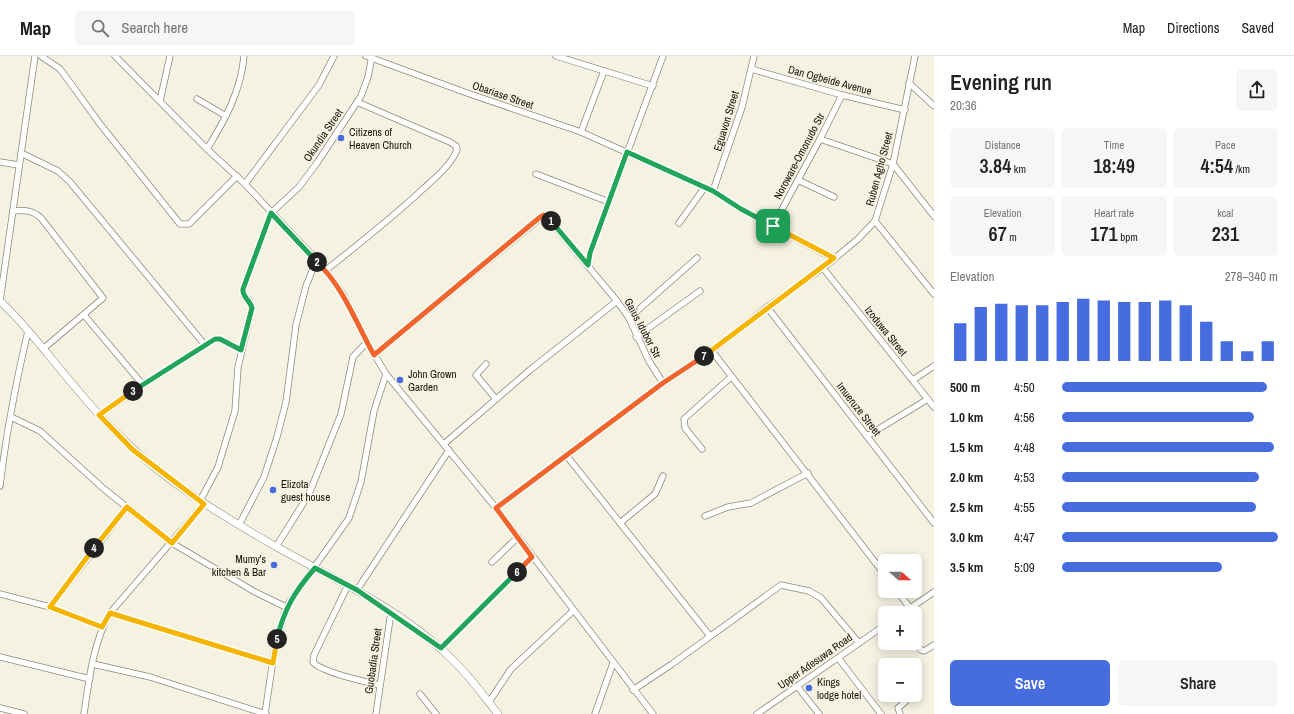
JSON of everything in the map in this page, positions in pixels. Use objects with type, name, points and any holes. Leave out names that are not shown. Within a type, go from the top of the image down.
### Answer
[{"type":"street","points":[[35,56],[0,301],[28,331],[99,415],[133,450],[202,503],[276,547],[357,590],[391,612],[441,648],[458,665],[489,702],[495,713]]},
{"type":"street","points":[[41,56],[60,69],[100,124],[180,224],[186,226],[189,224],[237,176]]},
{"type":"street","points":[[115,56],[207,149],[245,184],[326,270],[343,294],[367,342],[386,374],[496,508],[633,690],[653,714]]},
{"type":"street","points":[[160,101],[170,56]]},
{"type":"street","points":[[207,149],[226,116],[238,88],[244,56]]},
{"type":"street","points":[[245,184],[319,85],[334,56]]},
{"type":"street","points":[[556,56],[653,86]]},
{"type":"street","points":[[588,265],[590,253],[663,56]]},
{"type":"street","name":"Eguavon Street","points":[[713,191],[742,107],[754,56]]},
{"type":"street","name":"Ruben Agho Street","points":[[496,508],[663,383],[712,350],[767,307],[823,268],[858,239],[875,221],[893,164],[915,56]]},
{"type":"street","name":"Okundia Street","points":[[271,213],[299,187],[318,163],[357,102],[368,77],[370,57]]},
{"type":"street","name":"Obariase Street","points":[[370,57],[467,93],[581,132],[705,187],[741,209],[834,258]]},
{"type":"street","name":"Dan Ogbeide Avenue","points":[[751,68],[842,95],[904,110]]},
{"type":"street","points":[[581,132],[604,71]]},
{"type":"street","points":[[909,83],[933,105]]},
{"type":"street","name":"Noroware-Omonudo Str","points":[[773,226],[842,95]]},
{"type":"street","points":[[197,99],[226,116]]},
{"type":"street","points":[[326,270],[394,216],[437,176],[452,160],[457,150],[456,146],[450,142],[357,102]]},
{"type":"street","points":[[820,139],[893,164],[934,216]]},
{"type":"street","points":[[21,153],[58,171],[70,182],[205,345]]},
{"type":"street","points":[[0,162],[19,165]]},
{"type":"street","points":[[536,174],[609,202]]},
{"type":"street","points":[[798,180],[834,197]]},
{"type":"street","points":[[679,223],[705,187]]},
{"type":"street","points":[[13,211],[27,210],[35,212],[103,298],[43,349]]},
{"type":"street","points":[[84,714],[93,664],[102,627],[110,613],[172,543],[202,503],[218,467],[235,411],[238,367],[252,308],[251,303],[244,296],[243,289],[271,213]]},
{"type":"street","name":"Gaius Idubor Str","points":[[374,355],[542,216],[547,216],[618,301],[629,318],[636,337],[663,383]]},
{"type":"street","points":[[875,221],[934,294]]},
{"type":"street","points":[[629,318],[697,258]]},
{"type":"street","points":[[239,525],[264,477],[278,437],[286,402],[296,325],[306,286],[316,261]]},
{"type":"street","name":"Izoduwa Street","points":[[823,268],[934,407]]},
{"type":"street","points":[[636,337],[700,291]]},
{"type":"street","points":[[444,444],[496,399],[618,301]]},
{"type":"street","name":"Imueruze Street","points":[[767,307],[934,523]]},
{"type":"street","points":[[84,315],[143,385]]},
{"type":"street","points":[[0,486],[5,444],[11,417],[17,376],[28,331]]},
{"type":"street","points":[[99,415],[215,339],[220,339],[241,350]]},
{"type":"street","points":[[276,547],[309,494],[341,414],[353,357],[367,342]]},
{"type":"street","points":[[712,350],[731,377],[808,473],[878,566]]},
{"type":"street","points":[[486,364],[476,373],[476,376],[496,399]]},
{"type":"street","points":[[913,380],[934,366]]},
{"type":"street","points":[[93,664],[150,677],[265,714],[280,624],[286,608],[301,584],[315,568],[349,518],[355,503],[367,458],[374,411],[386,374]]},
{"type":"street","points":[[702,449],[685,428],[684,419],[731,377]]},
{"type":"street","points":[[867,436],[928,399]]},
{"type":"street","points":[[11,417],[40,431],[127,507],[172,543],[255,592],[286,608]]},
{"type":"street","points":[[357,590],[449,450]]},
{"type":"street","points":[[566,455],[710,636]]},
{"type":"street","points":[[704,516],[728,507],[751,503],[808,473]]},
{"type":"street","points":[[620,523],[655,494],[663,476]]},
{"type":"street","points":[[50,607],[127,507]]},
{"type":"street","points":[[492,562],[518,537]]},
{"type":"street","points":[[441,648],[532,557]]},
{"type":"street","points":[[348,585],[314,655],[313,662],[320,667],[359,681],[379,685]]},
{"type":"street","points":[[633,690],[781,586],[809,591],[821,598],[859,644]]},
{"type":"street","points":[[913,606],[934,592]]},
{"type":"street","points":[[0,594],[50,607],[102,627]]},
{"type":"street","points":[[902,598],[908,606]]},
{"type":"street","points":[[489,702],[511,669],[573,611]]},
{"type":"street","name":"Guobadia Street","points":[[376,714],[379,685],[391,612]]},
{"type":"street","points":[[110,613],[273,663]]},
{"type":"street","name":"Upper Adesuwa Road","points":[[757,714],[765,712],[798,686],[839,659],[878,630]]},
{"type":"street","points":[[921,650],[924,651],[934,645]]},
{"type":"street","points":[[0,657],[90,679]]},
{"type":"street","points":[[839,659],[881,714]]},
{"type":"street","points":[[595,714],[613,663]]},
{"type":"street","points":[[798,686],[819,714]]},
{"type":"street","points":[[420,694],[436,714]]},
{"type":"street","points":[[900,714],[898,708],[905,702]]},
{"type":"street","points":[[0,708],[24,714]]},
{"type":"place","name":"Citizens of Heaven Church","points":[[341,138]]},
{"type":"place","name":"John Grown Garden","points":[[400,380]]},
{"type":"place","name":"Elizota guest house","points":[[273,490]]},
{"type":"place","name":"Mumy's kitchen & Bar","points":[[274,565]]},
{"type":"place","name":"Kings lodge hotel","points":[[809,688]]},
{"type":"route","points":[[627,152],[670,170],[713,191],[741,209],[773,226],[834,258],[823,268],[767,307],[712,350],[663,383],[496,508],[532,557],[441,648],[416,629],[357,590],[315,568],[301,584],[286,608],[280,624],[273,663],[110,613],[102,627],[50,607],[90,553],[127,507],[172,543],[204,504],[133,450],[99,415],[215,339],[220,339],[241,350],[252,308],[249,300],[244,296],[243,289],[271,213],[297,242],[326,270],[343,294],[374,355],[544,215],[547,216],[588,265],[590,253],[627,152]]}]
